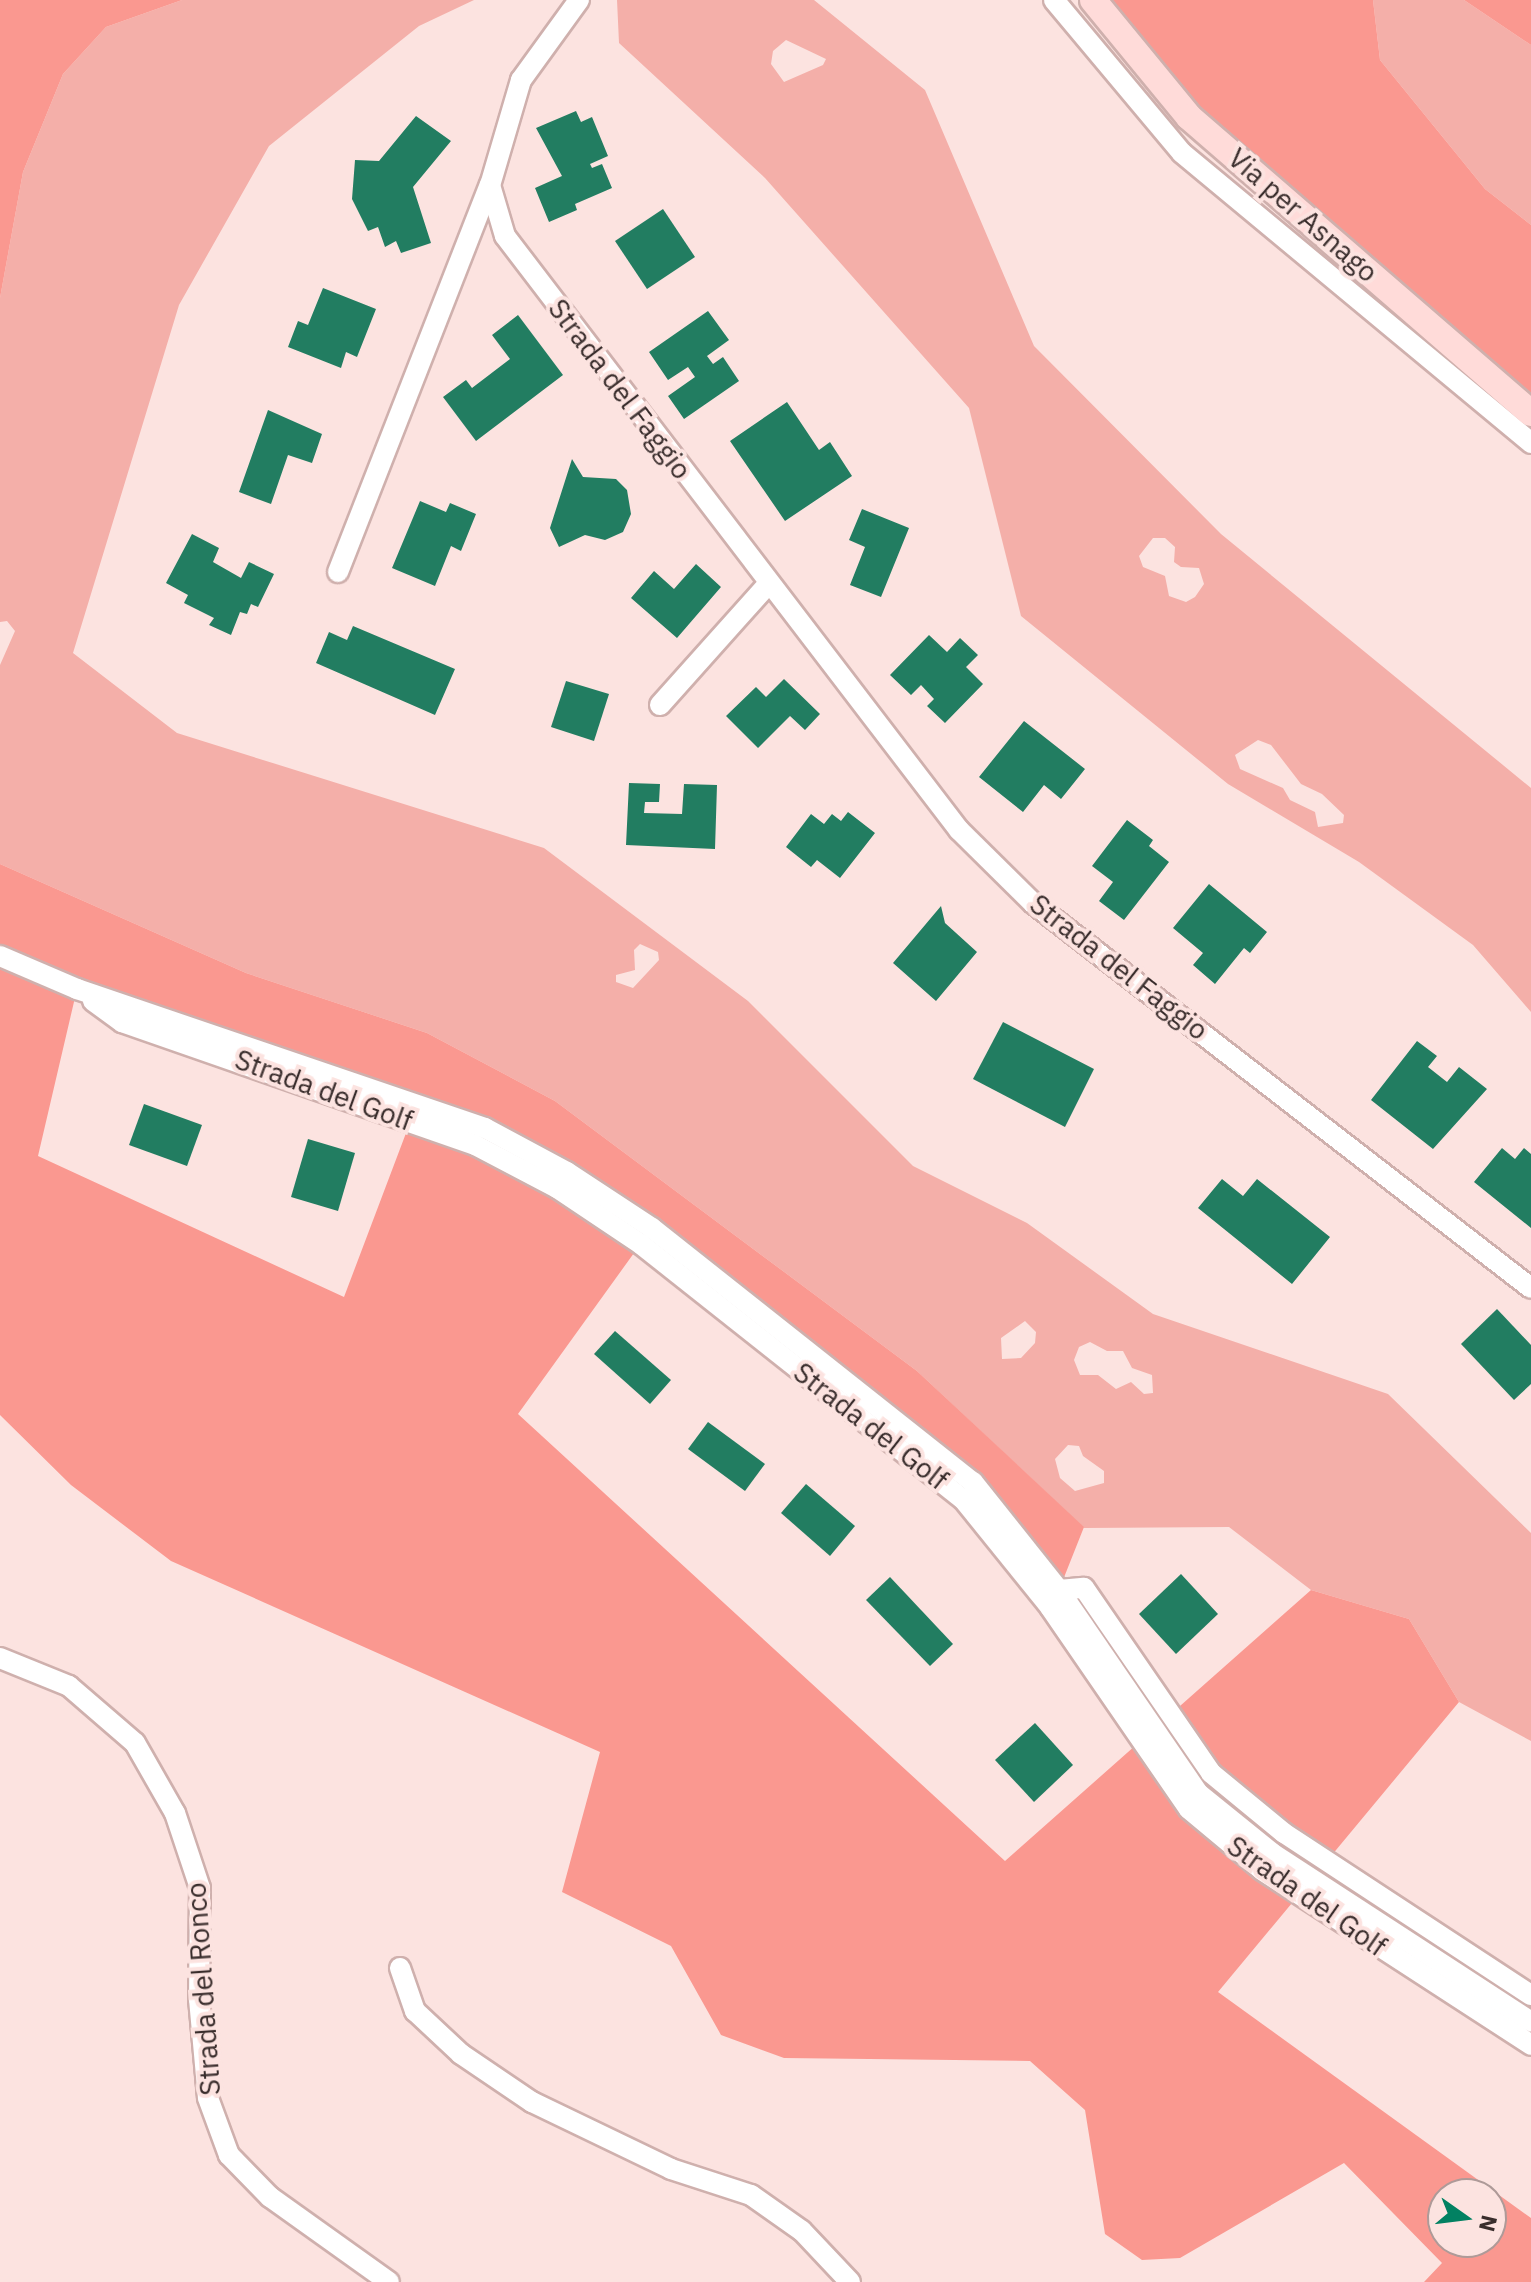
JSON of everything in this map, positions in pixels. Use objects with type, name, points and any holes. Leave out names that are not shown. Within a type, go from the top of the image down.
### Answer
[{"type":"street","points":[[338,572],[490,185],[521,80],[579,0]]},
{"type":"street","points":[[1054,0],[1182,153],[1531,443]]},
{"type":"street","name":"Via per Asnago","points":[[1093,0],[1189,117],[1531,413]]},
{"type":"street","name":"Strada del Faggio","points":[[490,185],[505,236],[959,830],[1033,903],[1531,1288]]},
{"type":"street","points":[[660,705],[768,584]]},
{"type":"street","name":"Strada del Golf","points":[[0,956],[77,989],[485,1128],[567,1172],[652,1228],[973,1482],[1059,1590],[1198,1793],[1272,1853],[1531,2022]]},
{"type":"street","name":"Strada del Golf","points":[[77,989],[122,1022],[475,1145],[557,1188],[642,1245],[963,1499],[1050,1607],[1189,1809],[1262,1870],[1531,2045]]},
{"type":"street","name":"Strada del Golf","points":[[1059,1590],[1084,1588],[1211,1773],[1284,1833],[1531,1995]]},
{"type":"street","name":"Strada del Ronco","points":[[0,1658],[69,1686],[135,1743],[175,1813],[200,1888],[199,1999],[208,2098],[229,2155],[270,2197],[389,2282]]},
{"type":"street","points":[[400,1968],[415,2011],[461,2054],[532,2102],[657,2162],[751,2195],[802,2231],[850,2282]]},
{"type":"shaded area","points":[[0,0],[182,0],[106,27],[63,74],[23,172],[0,298]]},
{"type":"shaded area","points":[[182,0],[474,0],[419,26],[269,146],[179,305],[73,653],[177,733],[544,848],[748,1001],[913,1166],[1027,1223],[1153,1314],[1388,1394],[1531,1533],[1531,1741],[1459,1702],[1409,1619],[1311,1590],[1229,1527],[1084,1528],[917,1371],[555,1101],[427,1033],[246,973],[0,864],[0,665],[15,631],[7,621],[0,622],[0,298],[23,172],[63,74],[106,27]],"holes":[[[640,944],[658,952],[659,960],[633,988],[616,982],[616,975],[635,970],[634,950]],[[1025,1321],[1036,1332],[1035,1343],[1021,1358],[1002,1359],[1001,1338]],[[1090,1342],[1107,1351],[1123,1351],[1132,1368],[1152,1375],[1153,1393],[1144,1394],[1131,1382],[1116,1389],[1098,1375],[1080,1375],[1074,1360],[1079,1347]],[[1068,1445],[1079,1446],[1083,1456],[1104,1471],[1104,1483],[1075,1491],[1060,1478],[1055,1459]]]},
{"type":"shaded area","points":[[617,0],[814,0],[925,90],[1034,346],[1221,534],[1531,788],[1531,1012],[1473,945],[1359,862],[1228,784],[1021,616],[969,408],[765,178],[619,43]],"holes":[[[786,40],[826,59],[823,65],[784,82],[771,64],[773,51]],[[1153,538],[1165,538],[1175,547],[1174,562],[1181,567],[1199,568],[1204,584],[1195,597],[1186,602],[1169,596],[1165,576],[1143,567],[1139,556]],[[1258,740],[1271,745],[1301,784],[1322,794],[1344,815],[1343,823],[1318,827],[1315,812],[1290,800],[1283,788],[1240,769],[1235,755]]]},
{"type":"shaded area","points":[[1089,0],[1373,0],[1380,60],[1485,189],[1531,225],[1531,413],[1189,117]]},
{"type":"shaded area","points":[[1373,0],[1464,0],[1531,45],[1531,225],[1485,189],[1380,60]]},
{"type":"shaded area","points":[[1464,0],[1531,0],[1531,45]]},
{"type":"shaded area","points":[[0,864],[246,973],[427,1033],[555,1101],[917,1371],[1084,1527],[1059,1590],[652,1228],[518,1414],[1005,1861],[1311,1590],[1409,1619],[1459,1702],[1218,1992],[1476,2178],[1427,2178],[1427,2248],[1344,2163],[1180,2258],[1142,2260],[1105,2234],[1085,2110],[1030,2061],[784,2058],[721,2035],[671,1946],[562,1892],[600,1752],[171,1561],[71,1485],[0,1415]],"holes":[[[77,989],[417,1104],[344,1297],[38,1156]]]},
{"type":"shaded area","points":[[1507,2201],[1531,2218],[1531,2282],[1424,2282],[1442,2263],[1437,2258],[1507,2258]]},
{"type":"building","points":[[576,111],[581,122],[592,117],[608,156],[590,164],[592,168],[602,164],[612,188],[575,204],[577,210],[549,222],[535,188],[562,176],[536,128]]},
{"type":"building","points":[[416,116],[451,141],[413,187],[431,243],[401,253],[396,241],[385,247],[378,227],[368,231],[352,199],[355,160],[379,161]]},
{"type":"building","points":[[663,209],[695,257],[647,289],[615,241]]},
{"type":"building","points":[[323,288],[376,309],[357,357],[346,352],[341,368],[288,347],[298,321],[308,325]]},
{"type":"building","points":[[708,311],[729,340],[707,356],[713,364],[723,357],[739,381],[684,419],[668,396],[695,377],[688,367],[668,380],[649,352]]},
{"type":"building","points":[[518,315],[563,375],[476,441],[443,397],[466,380],[472,388],[510,359],[492,335]]},
{"type":"building","points":[[787,402],[819,450],[830,442],[852,476],[785,521],[730,441]]},
{"type":"building","points":[[268,410],[322,434],[312,463],[288,455],[271,504],[239,492]]},
{"type":"building","points":[[572,459],[583,477],[616,479],[627,490],[631,514],[623,532],[605,540],[585,535],[559,547],[550,528]]},
{"type":"building","points":[[420,501],[446,512],[450,503],[476,514],[461,551],[451,546],[435,586],[392,568]]},
{"type":"building","points":[[862,509],[909,528],[881,597],[850,585],[865,547],[849,540]]},
{"type":"building","points":[[192,534],[219,548],[213,562],[241,578],[249,562],[274,574],[258,607],[251,604],[247,614],[240,612],[231,635],[209,625],[214,618],[184,603],[188,595],[166,583]]},
{"type":"building","points":[[696,564],[721,587],[677,638],[631,598],[654,571],[674,589]]},
{"type":"building","points":[[353,626],[455,669],[435,715],[316,663],[329,632],[347,640]]},
{"type":"building","points":[[929,635],[947,652],[960,638],[978,655],[966,667],[983,684],[945,723],[927,706],[934,699],[921,685],[911,695],[890,675]]},
{"type":"building","points":[[784,679],[820,714],[805,730],[790,716],[758,748],[726,716],[756,687],[766,697]]},
{"type":"building","points":[[566,681],[609,694],[594,741],[551,727]]},
{"type":"building","points":[[1024,721],[1085,769],[1061,799],[1044,785],[1023,812],[979,777]]},
{"type":"building","points":[[629,783],[660,784],[659,802],[645,802],[644,813],[682,814],[684,784],[717,785],[715,849],[626,845]]},
{"type":"building","points":[[848,812],[875,833],[840,878],[817,860],[811,867],[786,847],[811,814],[824,824],[832,814],[841,821]]},
{"type":"building","points":[[1127,820],[1153,840],[1149,846],[1169,862],[1124,920],[1099,901],[1113,882],[1092,866]]},
{"type":"building","points":[[1209,884],[1267,932],[1250,953],[1244,948],[1215,984],[1193,965],[1203,953],[1173,928]]},
{"type":"building","points":[[941,906],[945,923],[977,952],[936,1001],[893,963]]},
{"type":"building","points":[[1003,1022],[1094,1069],[1065,1127],[973,1079]]},
{"type":"building","points":[[1417,1041],[1437,1056],[1428,1067],[1447,1082],[1459,1067],[1487,1089],[1433,1149],[1371,1100]]},
{"type":"building","points":[[144,1104],[202,1125],[187,1166],[129,1145]]},
{"type":"building","points":[[308,1139],[355,1153],[338,1211],[291,1197]]},
{"type":"building","points":[[1502,1148],[1515,1159],[1524,1148],[1531,1154],[1531,1228],[1474,1182]]},
{"type":"building","points":[[1222,1179],[1243,1196],[1257,1179],[1330,1237],[1292,1284],[1198,1208]]},
{"type":"building","points":[[1497,1309],[1531,1345],[1531,1384],[1514,1400],[1461,1344]]},
{"type":"building","points":[[615,1331],[671,1380],[650,1404],[594,1354]]},
{"type":"building","points":[[708,1422],[765,1464],[745,1491],[688,1449]]},
{"type":"building","points":[[806,1484],[855,1526],[830,1556],[781,1513]]},
{"type":"building","points":[[1181,1574],[1218,1614],[1176,1654],[1139,1614]]},
{"type":"building","points":[[890,1577],[953,1644],[930,1666],[866,1600]]},
{"type":"building","points":[[1035,1723],[1073,1765],[1034,1802],[995,1760]]}]
